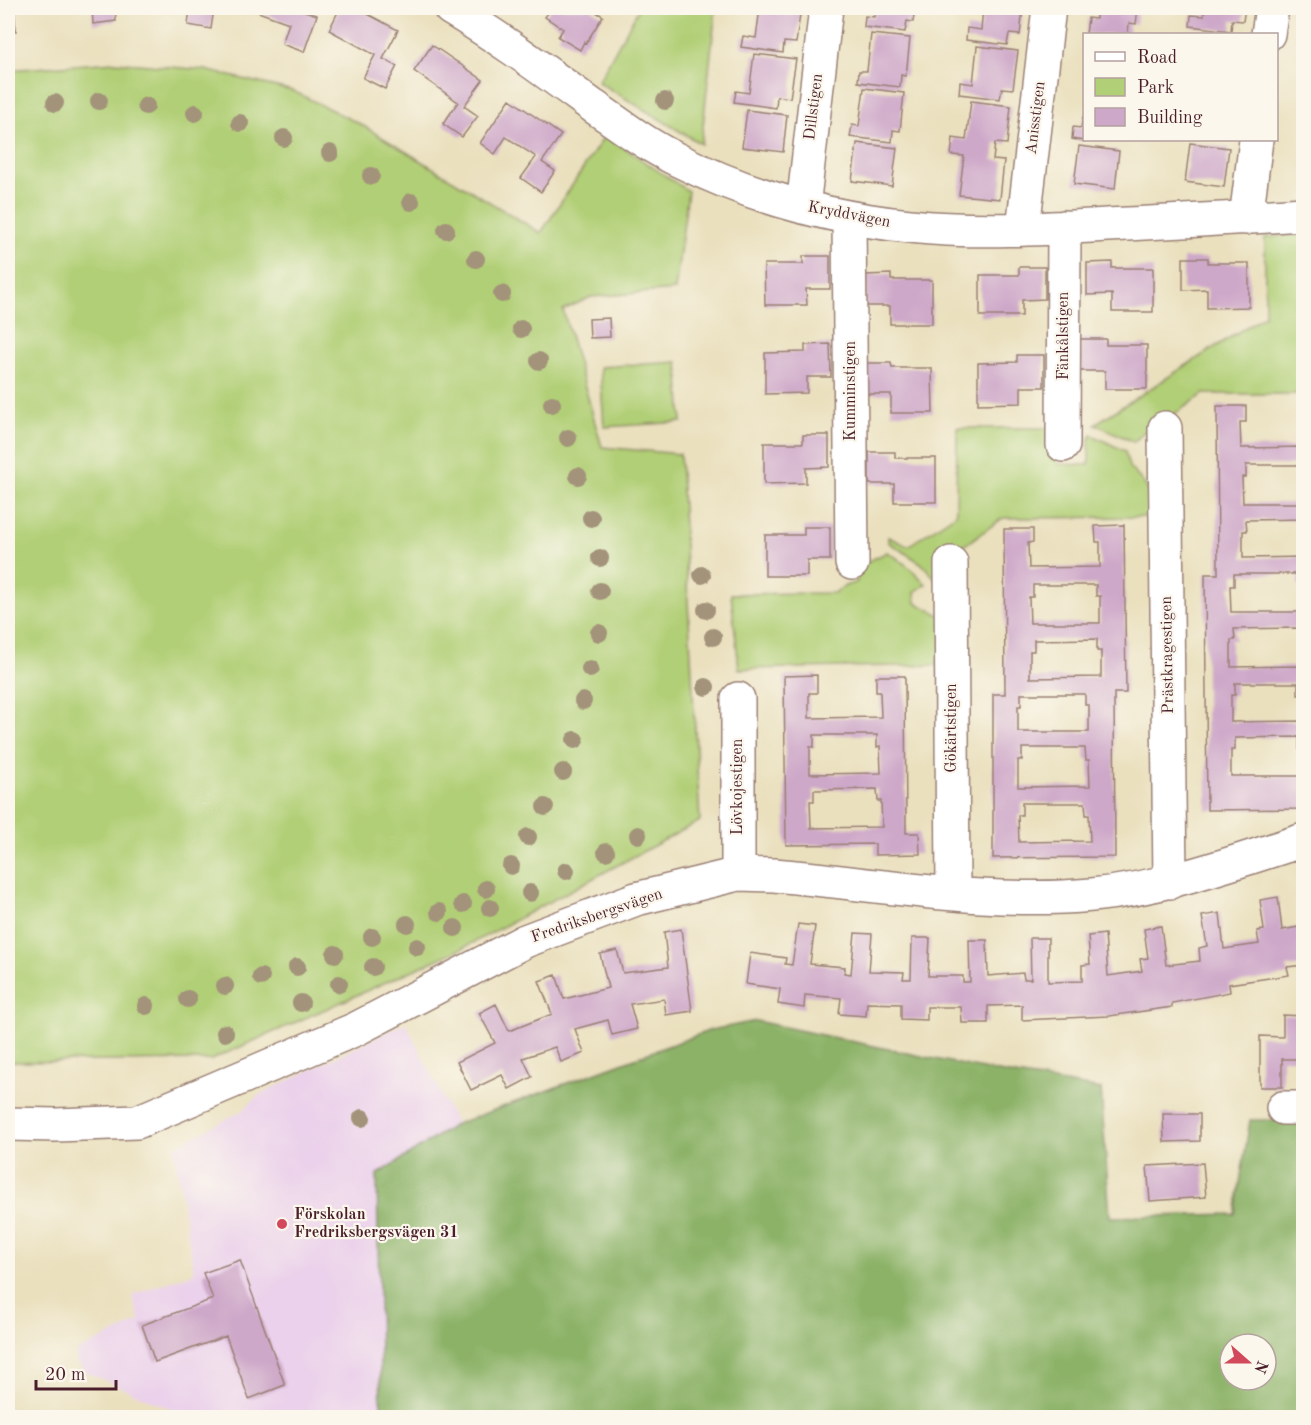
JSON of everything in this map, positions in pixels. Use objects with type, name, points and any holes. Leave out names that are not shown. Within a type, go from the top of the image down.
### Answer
[{"type":"street","name":"Kryddvägen","points":[[450,8],[493,18],[641,139],[677,160],[762,195],[802,207],[849,218],[911,226],[964,229],[1064,227],[1304,214]]},
{"type":"street","name":"Dillstigen","points":[[802,207],[826,8]]},
{"type":"street","name":"Anisstigen","points":[[1023,228],[1049,8]]},
{"type":"street","points":[[1268,33],[1272,8]]},
{"type":"street","points":[[1246,218],[1256,141]]},
{"type":"street","name":"Kumminstigen","points":[[849,218],[852,564]]},
{"type":"street","name":"Fänkålstigen","points":[[1063,446],[1064,227]]},
{"type":"street","name":"Prästkragestigen","points":[[1165,428],[1170,882]]},
{"type":"street","name":"Gökärtstigen","points":[[951,563],[953,893]]},
{"type":"street","name":"Lövkojestigen","points":[[738,699],[738,874]]},
{"type":"street","name":"Fredriksbergsvägen","points":[[8,1124],[137,1122],[356,1029],[525,941],[636,899],[738,874],[826,879],[1015,898],[1093,895],[1170,882],[1304,840]]},
{"type":"shaded area","name":"Förskolan Fredriksbergsvägen 31","points":[[406,1023],[456,1124],[377,1175],[381,1417],[189,1417],[86,1372],[77,1363],[76,1352],[140,1321],[132,1295],[194,1273],[174,1147],[242,1111],[259,1095]]},
{"type":"green space","points":[[639,8],[716,8],[701,144],[598,82]]},
{"type":"green space","points":[[115,62],[205,70],[293,91],[360,124],[541,233],[605,135],[688,191],[675,290],[591,297],[563,310],[602,447],[680,454],[700,821],[465,947],[211,1060],[8,1062],[8,70]]},
{"type":"green space","points":[[1303,235],[1303,394],[1204,394],[1173,415],[1161,415],[1134,442],[1095,424],[1265,315],[1265,237]]},
{"type":"green space","points":[[678,362],[682,422],[604,427],[600,367]]},
{"type":"green space","points":[[957,428],[1058,428],[1058,464],[1089,465],[1089,440],[1092,435],[1125,451],[1129,467],[1154,498],[1158,517],[1003,518],[945,559],[935,578],[921,563],[888,542],[888,537],[908,546],[956,514]]},
{"type":"green space","points":[[887,552],[908,566],[926,584],[915,592],[916,603],[944,617],[946,665],[739,669],[731,594],[834,593],[857,582],[859,566]]},
{"type":"green space","points":[[756,1021],[992,1071],[1101,1089],[1110,1217],[1235,1214],[1250,1120],[1303,1120],[1303,1417],[381,1417],[377,1175],[456,1124],[711,1030]]},
{"type":"building","points":[[8,8],[14,8],[16,31],[8,31]]},
{"type":"building","points":[[92,8],[115,8],[116,21],[93,24]]},
{"type":"building","points":[[190,8],[214,8],[211,29],[188,25]]},
{"type":"building","points":[[247,8],[295,8],[317,15],[304,52],[282,44],[289,23]]},
{"type":"building","points":[[340,8],[356,8],[398,30],[383,59],[397,66],[385,89],[363,78],[375,55],[329,30]]},
{"type":"building","points":[[551,8],[589,8],[603,16],[580,50],[558,37],[563,29],[545,17]]},
{"type":"building","points":[[760,8],[801,8],[796,43],[784,42],[783,53],[741,47],[743,36],[756,38]]},
{"type":"building","points":[[875,8],[915,8],[913,22],[907,21],[905,32],[864,27],[865,16],[874,17]]},
{"type":"building","points":[[983,8],[1023,8],[1020,35],[1009,34],[1007,45],[966,40],[967,28],[981,30]]},
{"type":"building","points":[[1097,8],[1138,8],[1136,24],[1129,23],[1128,33],[1086,33],[1088,18],[1096,19]]},
{"type":"building","points":[[1205,8],[1245,8],[1243,21],[1232,20],[1231,31],[1190,26],[1191,15],[1204,16]]},
{"type":"building","points":[[871,34],[910,38],[906,76],[901,75],[900,87],[858,82],[859,71],[867,71]]},
{"type":"building","points":[[432,45],[483,80],[464,106],[478,116],[462,137],[443,124],[458,102],[414,71]]},
{"type":"building","points":[[977,46],[1018,51],[1013,89],[1002,88],[1000,99],[959,94],[960,82],[973,84]]},
{"type":"building","points":[[754,54],[796,59],[790,98],[777,96],[776,108],[734,102],[736,91],[749,93]]},
{"type":"building","points":[[864,88],[904,93],[900,131],[893,130],[892,142],[850,137],[852,125],[859,126]]},
{"type":"building","points":[[510,99],[561,135],[542,162],[555,171],[541,192],[521,178],[536,157],[506,137],[495,154],[480,143]]},
{"type":"building","points":[[971,101],[1011,106],[1007,144],[995,143],[993,160],[1004,161],[1000,199],[959,195],[964,156],[951,155],[953,138],[966,140]]},
{"type":"building","points":[[747,110],[787,115],[783,152],[742,147]]},
{"type":"building","points":[[1083,116],[1083,141],[1072,139],[1073,127],[1081,128]]},
{"type":"building","points":[[857,143],[897,148],[892,186],[852,181]]},
{"type":"building","points":[[1190,143],[1229,148],[1224,187],[1185,182]]},
{"type":"building","points":[[1079,146],[1119,151],[1115,189],[1074,184]]},
{"type":"building","points":[[803,256],[830,256],[830,289],[806,289],[807,305],[765,305],[764,264],[803,264]]},
{"type":"building","points":[[1183,258],[1208,258],[1208,263],[1249,263],[1249,307],[1207,308],[1207,289],[1183,290]]},
{"type":"building","points":[[1112,262],[1112,268],[1153,268],[1153,312],[1112,312],[1112,294],[1087,295],[1087,263]]},
{"type":"building","points":[[1019,267],[1045,267],[1045,299],[1022,300],[1022,316],[980,316],[980,275],[1019,275]]},
{"type":"building","points":[[891,274],[891,280],[932,280],[932,324],[890,324],[890,306],[865,306],[865,275]]},
{"type":"building","points":[[609,318],[610,337],[590,338],[589,319]]},
{"type":"building","points":[[1080,339],[1106,339],[1106,345],[1147,345],[1147,389],[1105,389],[1105,371],[1080,371]]},
{"type":"building","points":[[830,344],[831,377],[807,377],[807,393],[765,394],[765,353],[805,352],[805,345]]},
{"type":"building","points":[[1017,355],[1044,355],[1044,387],[1021,387],[1021,403],[978,404],[978,363],[1017,362]]},
{"type":"building","points":[[866,363],[891,363],[892,368],[932,368],[933,413],[891,413],[891,394],[866,394]]},
{"type":"building","points":[[1217,406],[1246,406],[1246,422],[1240,422],[1241,448],[1304,447],[1304,465],[1246,465],[1246,477],[1242,477],[1243,503],[1304,503],[1304,519],[1246,520],[1247,531],[1243,531],[1243,558],[1304,557],[1304,596],[1301,596],[1301,585],[1298,585],[1298,574],[1234,574],[1234,586],[1230,586],[1231,612],[1304,612],[1304,640],[1298,640],[1298,628],[1234,629],[1235,640],[1231,640],[1231,667],[1304,666],[1304,695],[1298,695],[1298,683],[1235,683],[1235,695],[1231,695],[1231,722],[1304,721],[1304,749],[1299,749],[1299,737],[1235,738],[1235,750],[1231,750],[1231,776],[1304,776],[1304,809],[1207,810],[1205,574],[1218,574]]},
{"type":"building","points":[[803,435],[829,435],[829,467],[806,468],[806,483],[764,484],[764,443],[803,443]]},
{"type":"building","points":[[869,452],[895,452],[895,458],[936,458],[936,502],[894,502],[894,484],[869,484]]},
{"type":"building","points":[[1124,525],[1126,693],[1114,693],[1115,857],[993,858],[993,694],[1005,694],[1004,529],[1033,529],[1033,542],[1028,543],[1029,568],[1100,567],[1100,542],[1096,542],[1095,526]],"holes":[[[1033,585],[1096,585],[1096,596],[1100,596],[1100,623],[1030,623],[1029,597],[1033,597]],[[1097,639],[1097,651],[1101,651],[1101,677],[1030,678],[1030,651],[1034,651],[1034,640]],[[1021,694],[1085,694],[1085,705],[1089,705],[1089,732],[1018,732],[1018,706],[1021,706]],[[1022,748],[1085,748],[1086,760],[1089,760],[1090,786],[1018,787],[1018,760],[1022,760]],[[1022,803],[1085,803],[1086,815],[1089,815],[1090,841],[1019,842],[1018,815],[1022,815]]]},
{"type":"building","points":[[804,527],[830,527],[830,560],[807,560],[807,576],[765,576],[765,535],[804,535]]},
{"type":"building","points":[[817,675],[817,693],[809,693],[809,718],[881,717],[880,692],[876,692],[876,676],[905,676],[906,833],[919,833],[920,854],[875,855],[875,844],[786,845],[784,676]],"holes":[[[814,735],[877,735],[877,747],[880,746],[881,773],[810,774],[810,747],[814,747]],[[877,789],[878,801],[881,801],[882,827],[811,828],[810,801],[814,801],[814,790]]]},
{"type":"building","points":[[1278,897],[1282,930],[1304,926],[1304,965],[1287,967],[1289,975],[1229,984],[1230,992],[1172,1003],[1172,1007],[1109,1016],[1022,1020],[1022,1005],[988,1006],[988,1023],[962,1023],[961,1007],[927,1007],[927,1020],[901,1019],[901,1004],[867,1003],[866,1016],[839,1014],[841,998],[805,995],[804,1008],[778,1004],[780,989],[746,984],[750,953],[786,958],[785,964],[792,965],[798,924],[815,926],[810,964],[845,967],[844,973],[851,974],[855,933],[872,934],[869,971],[904,972],[903,979],[911,979],[912,938],[930,938],[928,976],[963,976],[963,982],[970,982],[969,940],[987,940],[988,976],[1023,973],[1024,979],[1031,979],[1030,938],[1048,938],[1048,982],[1082,981],[1082,965],[1090,964],[1088,936],[1105,934],[1108,976],[1142,971],[1140,959],[1148,958],[1144,929],[1161,926],[1166,965],[1200,961],[1199,948],[1207,946],[1202,916],[1220,913],[1224,949],[1259,944],[1257,931],[1264,930],[1260,900]]},
{"type":"building","points":[[681,929],[692,1011],[666,1015],[664,999],[630,1004],[637,1029],[612,1035],[608,1020],[575,1029],[584,1053],[561,1062],[555,1047],[523,1058],[532,1077],[509,1089],[502,1075],[471,1090],[457,1062],[495,1043],[479,1013],[496,1004],[509,1031],[552,1014],[539,981],[556,975],[564,999],[608,988],[600,954],[617,950],[623,973],[668,967],[664,932]]},
{"type":"building","points":[[1283,1015],[1304,1016],[1304,1059],[1282,1059],[1282,1087],[1260,1087],[1260,1036],[1283,1037]]},
{"type":"building","points":[[1163,1114],[1200,1114],[1200,1141],[1164,1142]]},
{"type":"building","points":[[1203,1163],[1206,1197],[1150,1201],[1147,1166]]},
{"type":"building","points":[[240,1260],[285,1385],[249,1399],[226,1336],[155,1362],[142,1325],[213,1299],[203,1273]]},
{"type":"place","name":"Förskolan Fredriksbergsvägen 31","points":[[282,1224]]}]
